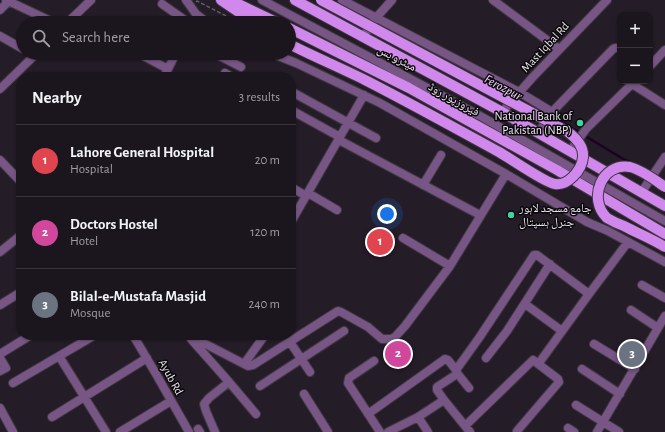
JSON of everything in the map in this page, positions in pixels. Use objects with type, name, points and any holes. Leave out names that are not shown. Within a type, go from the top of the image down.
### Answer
[{"type":"main road","points":[[222,0],[245,16]]},
{"type":"main road","points":[[230,0],[263,16]]},
{"type":"main road","name":"فیروزپور روڈ","points":[[295,0],[539,132],[665,206]]},
{"type":"main road","points":[[296,48],[364,80],[492,148],[554,184],[564,183],[580,168],[583,157],[582,147],[576,138],[568,132],[321,0]]},
{"type":"main road","name":"فیروزپور روڈ","points":[[296,32],[409,88],[557,170],[665,234]]},
{"type":"main road","points":[[665,187],[644,173],[630,167],[620,167],[610,172],[601,181],[597,192],[597,200],[600,209],[608,218],[665,247]]},
{"type":"street","points":[[74,16],[91,0]]},
{"type":"street","points":[[185,0],[199,16]]},
{"type":"street","name":"میٹرو بس","points":[[262,0],[292,16]]},
{"type":"street","points":[[342,0],[520,92],[552,112]]},
{"type":"street","points":[[363,37],[376,18],[392,0]]},
{"type":"street","points":[[493,0],[559,49]]},
{"type":"street","name":"Mast Iqbal Rd","points":[[502,112],[559,49],[607,0]]},
{"type":"street","points":[[0,10],[8,1],[40,16]]},
{"type":"street","points":[[162,4],[180,16]]},
{"type":"street","name":"میٹرو بس","points":[[296,18],[475,114],[665,221]]},
{"type":"street","points":[[0,36],[16,45]]},
{"type":"street","points":[[539,132],[552,112],[615,48],[617,48]]},
{"type":"street","points":[[653,63],[665,50]]},
{"type":"street","points":[[17,72],[28,60]]},
{"type":"street","points":[[151,60],[168,69]]},
{"type":"street","points":[[166,72],[172,60]]},
{"type":"street","points":[[228,60],[241,67]]},
{"type":"street","points":[[288,60],[364,95],[506,174],[587,222],[665,262]]},
{"type":"street","points":[[0,89],[16,73]]},
{"type":"street","points":[[570,151],[586,129],[632,84]]},
{"type":"street","points":[[637,84],[665,105]]},
{"type":"street","points":[[296,94],[376,138]]},
{"type":"street","points":[[296,213],[364,95]]},
{"type":"street","points":[[296,113],[339,139],[480,215]]},
{"type":"street","points":[[423,185],[441,155]]},
{"type":"street","points":[[641,193],[665,157]]},
{"type":"street","points":[[0,160],[16,177]]},
{"type":"street","points":[[296,338],[338,311],[368,327],[382,339],[391,339],[395,337],[450,266],[506,174]]},
{"type":"street","points":[[296,189],[337,210]]},
{"type":"street","points":[[403,238],[450,266]]},
{"type":"street","points":[[0,252],[16,239]]},
{"type":"street","points":[[539,364],[628,242]]},
{"type":"street","points":[[515,430],[559,382],[558,379],[534,360],[467,429],[444,400],[437,388],[457,371],[532,256],[537,255],[589,294]]},
{"type":"street","points":[[486,358],[507,331],[550,264]]},
{"type":"street","points":[[642,285],[665,298]]},
{"type":"street","points":[[0,305],[16,295]]},
{"type":"street","points":[[525,304],[562,331]]},
{"type":"street","points":[[631,310],[658,328]]},
{"type":"street","points":[[597,432],[665,316]]},
{"type":"street","points":[[260,386],[344,331]]},
{"type":"street","points":[[0,354],[23,340]]},
{"type":"street","points":[[13,383],[86,340]]},
{"type":"street","name":"Ayub Rd","points":[[136,340],[188,432]]},
{"type":"street","points":[[192,340],[256,414]]},
{"type":"street","points":[[198,340],[248,366],[253,365],[293,340]]},
{"type":"street","points":[[244,364],[261,340]]},
{"type":"street","points":[[290,342],[310,372]]},
{"type":"street","points":[[594,344],[634,369]]},
{"type":"street","points":[[59,356],[106,432]]},
{"type":"street","points":[[0,358],[6,368],[0,371]]},
{"type":"street","points":[[52,417],[147,358]]},
{"type":"street","points":[[368,414],[445,359],[448,360],[469,388]]},
{"type":"street","points":[[374,361],[348,380],[380,432]]},
{"type":"street","points":[[582,368],[620,394]]},
{"type":"street","points":[[215,432],[204,404],[209,398],[229,382]]},
{"type":"street","points":[[304,394],[328,432]]},
{"type":"street","points":[[388,432],[418,417],[444,400]]},
{"type":"street","points":[[120,432],[171,401]]},
{"type":"street","points":[[576,405],[620,432]]},
{"type":"street","points":[[0,408],[13,432]]},
{"type":"street","points":[[418,417],[428,432]]},
{"type":"path","points":[[198,1],[227,16]]},
{"type":"waterway","name":"Ferozpur","points":[[490,81],[524,100]]},
{"type":"waterway","name":"Ferozpur","points":[[552,116],[625,160],[633,163]]},
{"type":"place","name":"National Bank of Pakistan (NBP)","points":[[580,123]]},
{"type":"place","name":"جامع مسجد لاہور جنرل ہسپتال","points":[[511,215]]},
{"type":"place","name":"Lahore General Hospital","points":[[380,242]]},
{"type":"place","name":"Doctors Hostel","points":[[398,354]]},
{"type":"place","name":"Bilal-e-Mustafa Masjid","points":[[632,354]]}]
